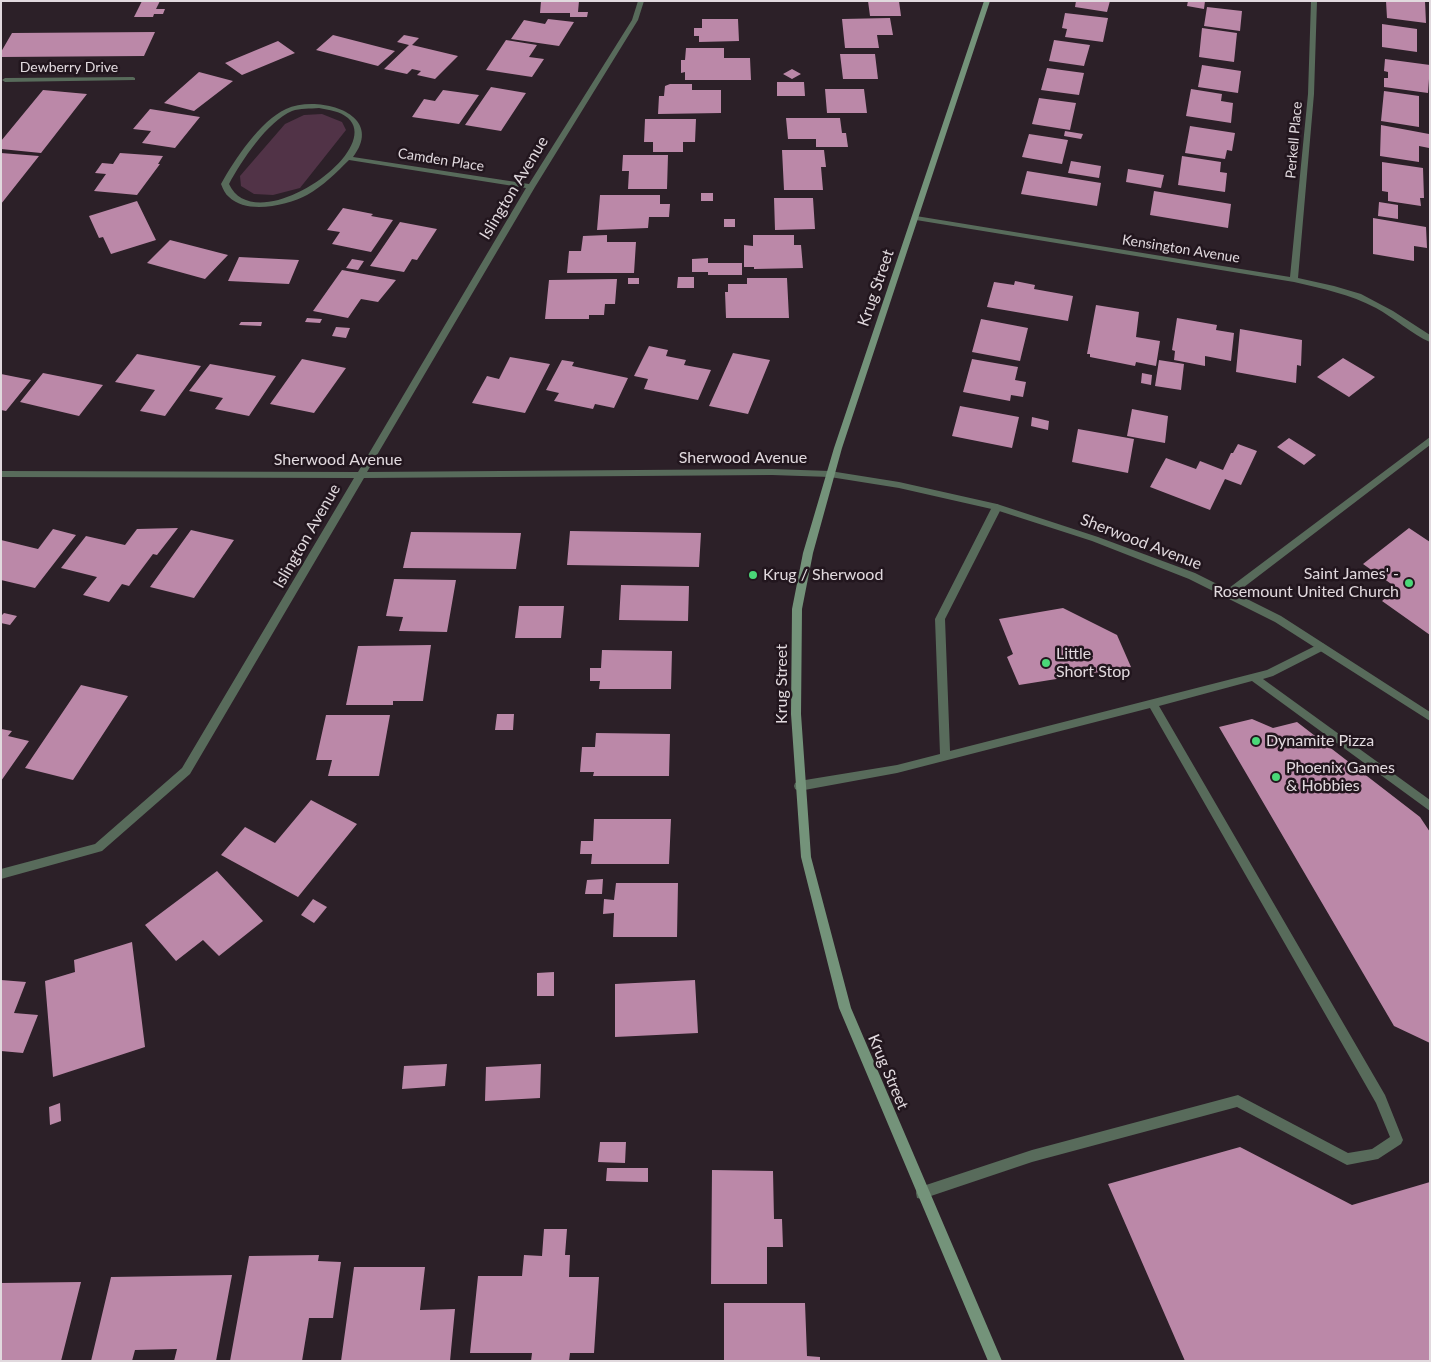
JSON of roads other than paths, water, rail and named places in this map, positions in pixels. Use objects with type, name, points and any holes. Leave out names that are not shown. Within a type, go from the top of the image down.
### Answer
[{"type":"street","name":"Islington Avenue","points":[[1,874],[98,848],[186,771],[531,187],[635,20],[641,1]]},
{"type":"street","name":"Krug Street","points":[[987,1],[830,474],[808,552],[797,609],[796,714],[799,786],[806,857],[845,1008],[995,1361]]},
{"type":"street","name":"Perkell Place","points":[[1294,280],[1311,94],[1314,1]]},
{"type":"street","name":"Dewberry Drive","points":[[3,81],[132,79]]},
{"type":"street","points":[[319,106],[350,116],[356,124],[358,134],[356,146],[348,158],[326,178],[301,195],[282,202],[265,204],[244,202],[231,196],[225,184],[230,173],[274,118],[291,109],[319,106]]},
{"type":"street","name":"Camden Place","points":[[348,158],[531,187]]},
{"type":"street","name":"Kensington Avenue","points":[[916,218],[1294,280],[1345,291],[1370,301],[1394,314],[1430,340]]},
{"type":"street","points":[[1228,594],[1430,440]]},
{"type":"street","name":"Sherwood Avenue","points":[[1,474],[359,476],[761,472],[830,474],[880,481],[997,507],[1095,539],[1192,576],[1278,619],[1430,717]]},
{"type":"street","points":[[945,757],[940,619],[997,507]]},
{"type":"street","points":[[799,786],[897,770],[1269,673],[1321,647]]},
{"type":"street","points":[[1253,677],[1430,806]]},
{"type":"street","points":[[922,1193],[1032,1156],[1238,1101],[1347,1159],[1374,1155],[1397,1140],[1381,1099],[1152,703]]},
{"type":"place","name":"Krug / Sherwood","points":[[753,575]]},
{"type":"place","name":"Saint James' - Rosemount United Church","points":[[1409,583]]},
{"type":"place","name":"Little Short Stop","points":[[1046,663]]},
{"type":"place","name":"Dynamite Pizza","points":[[1256,741]]},
{"type":"place","name":"Phoenix Games & Hobbies","points":[[1276,777]]}]
